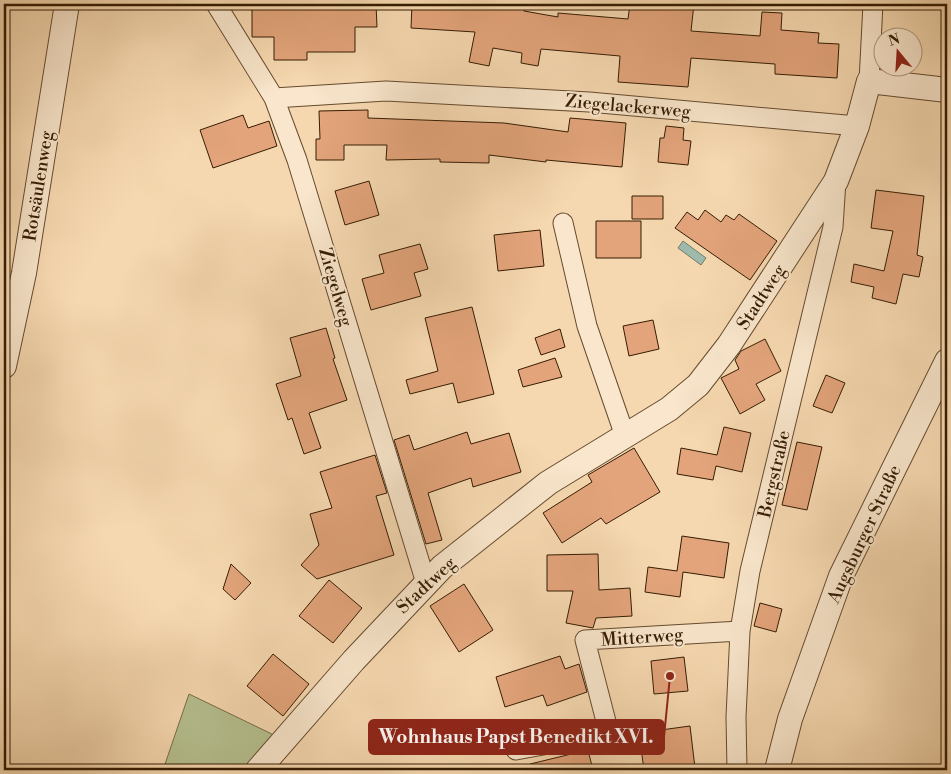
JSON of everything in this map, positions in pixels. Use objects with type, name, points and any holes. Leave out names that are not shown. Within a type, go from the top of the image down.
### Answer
[{"type":"street","name":"Rotsäulenweg","points":[[4,366],[24,273],[67,4]]},
{"type":"street","name":"Ziegelweg","points":[[216,4],[274,98],[316,216],[426,583]]},
{"type":"street","points":[[857,126],[869,81],[873,4]]},
{"type":"street","points":[[869,81],[947,90]]},
{"type":"street","name":"Ziegelackerweg","points":[[274,98],[386,91],[589,102],[857,126]]},
{"type":"street","name":"Stadtweg","points":[[258,770],[354,660],[426,583],[548,483],[669,408],[698,385],[729,345],[836,181],[857,126]]},
{"type":"street","name":"Bergstraße","points":[[737,770],[737,698],[740,631],[750,571],[833,227],[836,181]]},
{"type":"street","points":[[563,223],[587,326],[625,436]]},
{"type":"street","name":"Augsburger Straße","points":[[778,770],[790,719],[841,576],[947,361]]},
{"type":"street","name":"Mitterweg","points":[[516,750],[610,733],[585,640],[740,631]]},
{"type":"green space","points":[[189,694],[276,736],[243,770],[163,770]]},
{"type":"shaded area","points":[[683,241],[706,258],[701,265],[678,248]]},
{"type":"building","points":[[252,4],[376,4],[377,27],[355,27],[355,52],[307,52],[307,60],[274,60],[274,37],[252,37]]},
{"type":"building","points":[[412,4],[525,4],[524,11],[558,17],[558,13],[628,19],[630,4],[694,4],[691,31],[760,36],[762,12],[782,13],[781,30],[819,33],[818,43],[839,44],[837,78],[775,74],[775,64],[691,58],[688,87],[618,82],[620,56],[541,49],[538,66],[521,63],[522,53],[493,48],[489,66],[469,62],[475,32],[411,28]]},
{"type":"building","points":[[368,110],[368,118],[504,123],[568,132],[570,118],[626,123],[622,167],[546,160],[546,162],[489,155],[489,163],[440,162],[440,159],[386,160],[387,145],[344,145],[344,160],[316,160],[316,139],[320,139],[319,111]]},
{"type":"building","points":[[243,115],[248,128],[269,121],[277,146],[213,168],[200,130]]},
{"type":"building","points":[[666,126],[684,128],[683,140],[691,141],[688,165],[658,162],[660,138],[664,138]]},
{"type":"building","points":[[369,181],[379,215],[345,225],[335,191]]},
{"type":"building","points":[[876,190],[924,196],[917,255],[923,257],[919,277],[903,274],[896,304],[872,298],[874,287],[851,282],[854,264],[884,271],[893,231],[871,228]]},
{"type":"building","points":[[632,196],[663,196],[663,219],[632,219]]},
{"type":"building","points":[[705,210],[721,222],[726,215],[734,220],[739,214],[777,241],[750,280],[675,228],[687,212],[698,220]]},
{"type":"building","points":[[596,221],[641,221],[641,258],[596,258]]},
{"type":"building","points":[[540,230],[544,266],[498,271],[494,235]]},
{"type":"building","points":[[420,244],[428,269],[414,273],[421,296],[371,310],[362,279],[384,273],[379,255]]},
{"type":"building","points":[[472,307],[494,394],[458,403],[453,383],[410,394],[406,380],[438,371],[425,318]]},
{"type":"building","points":[[653,320],[659,349],[629,356],[623,326]]},
{"type":"building","points":[[326,328],[335,358],[333,359],[347,400],[309,413],[321,448],[304,454],[292,418],[288,420],[276,384],[301,376],[290,338]]},
{"type":"building","points":[[560,329],[565,347],[541,355],[535,338]]},
{"type":"building","points":[[765,339],[781,371],[756,384],[765,400],[740,414],[721,378],[739,369],[735,360],[741,351]]},
{"type":"building","points":[[555,358],[562,377],[523,387],[518,370]]},
{"type":"building","points":[[826,375],[845,383],[832,413],[813,406]]},
{"type":"building","points":[[724,427],[751,433],[742,472],[716,466],[713,480],[677,474],[681,448],[717,455]]},
{"type":"building","points":[[467,432],[471,444],[509,433],[521,472],[473,487],[471,478],[428,493],[442,540],[426,544],[394,440],[409,435],[414,450]]},
{"type":"building","points":[[797,442],[822,447],[807,510],[782,505]]},
{"type":"building","points":[[634,448],[660,492],[606,524],[601,518],[562,543],[543,513],[592,482],[588,475]]},
{"type":"building","points":[[375,455],[387,493],[376,496],[394,555],[317,579],[301,565],[319,545],[310,514],[332,508],[320,472]]},
{"type":"building","points":[[682,536],[729,543],[724,578],[683,572],[680,597],[645,592],[648,567],[677,571]]},
{"type":"building","points":[[598,554],[599,590],[630,588],[632,616],[596,618],[593,628],[566,623],[573,591],[547,591],[547,555]]},
{"type":"building","points":[[231,564],[251,583],[235,600],[223,589]]},
{"type":"building","points":[[329,580],[362,608],[333,643],[299,616]]},
{"type":"building","points":[[464,584],[493,630],[459,652],[430,606]]},
{"type":"building","points":[[760,603],[782,609],[776,632],[754,626]]},
{"type":"building","points":[[273,654],[309,684],[283,716],[247,686]]},
{"type":"building","points":[[560,656],[565,669],[579,664],[587,692],[547,706],[543,695],[505,707],[496,677]]},
{"type":"building","points":[[684,657],[688,691],[654,694],[651,661]]},
{"type":"building","points":[[690,726],[695,768],[644,770],[639,733]]},
{"type":"building","points":[[588,750],[593,770],[531,770],[530,764]]},
{"type":"place","name":"Wohnhaus Papst Benedikt XVI.","points":[[670,676]]}]
